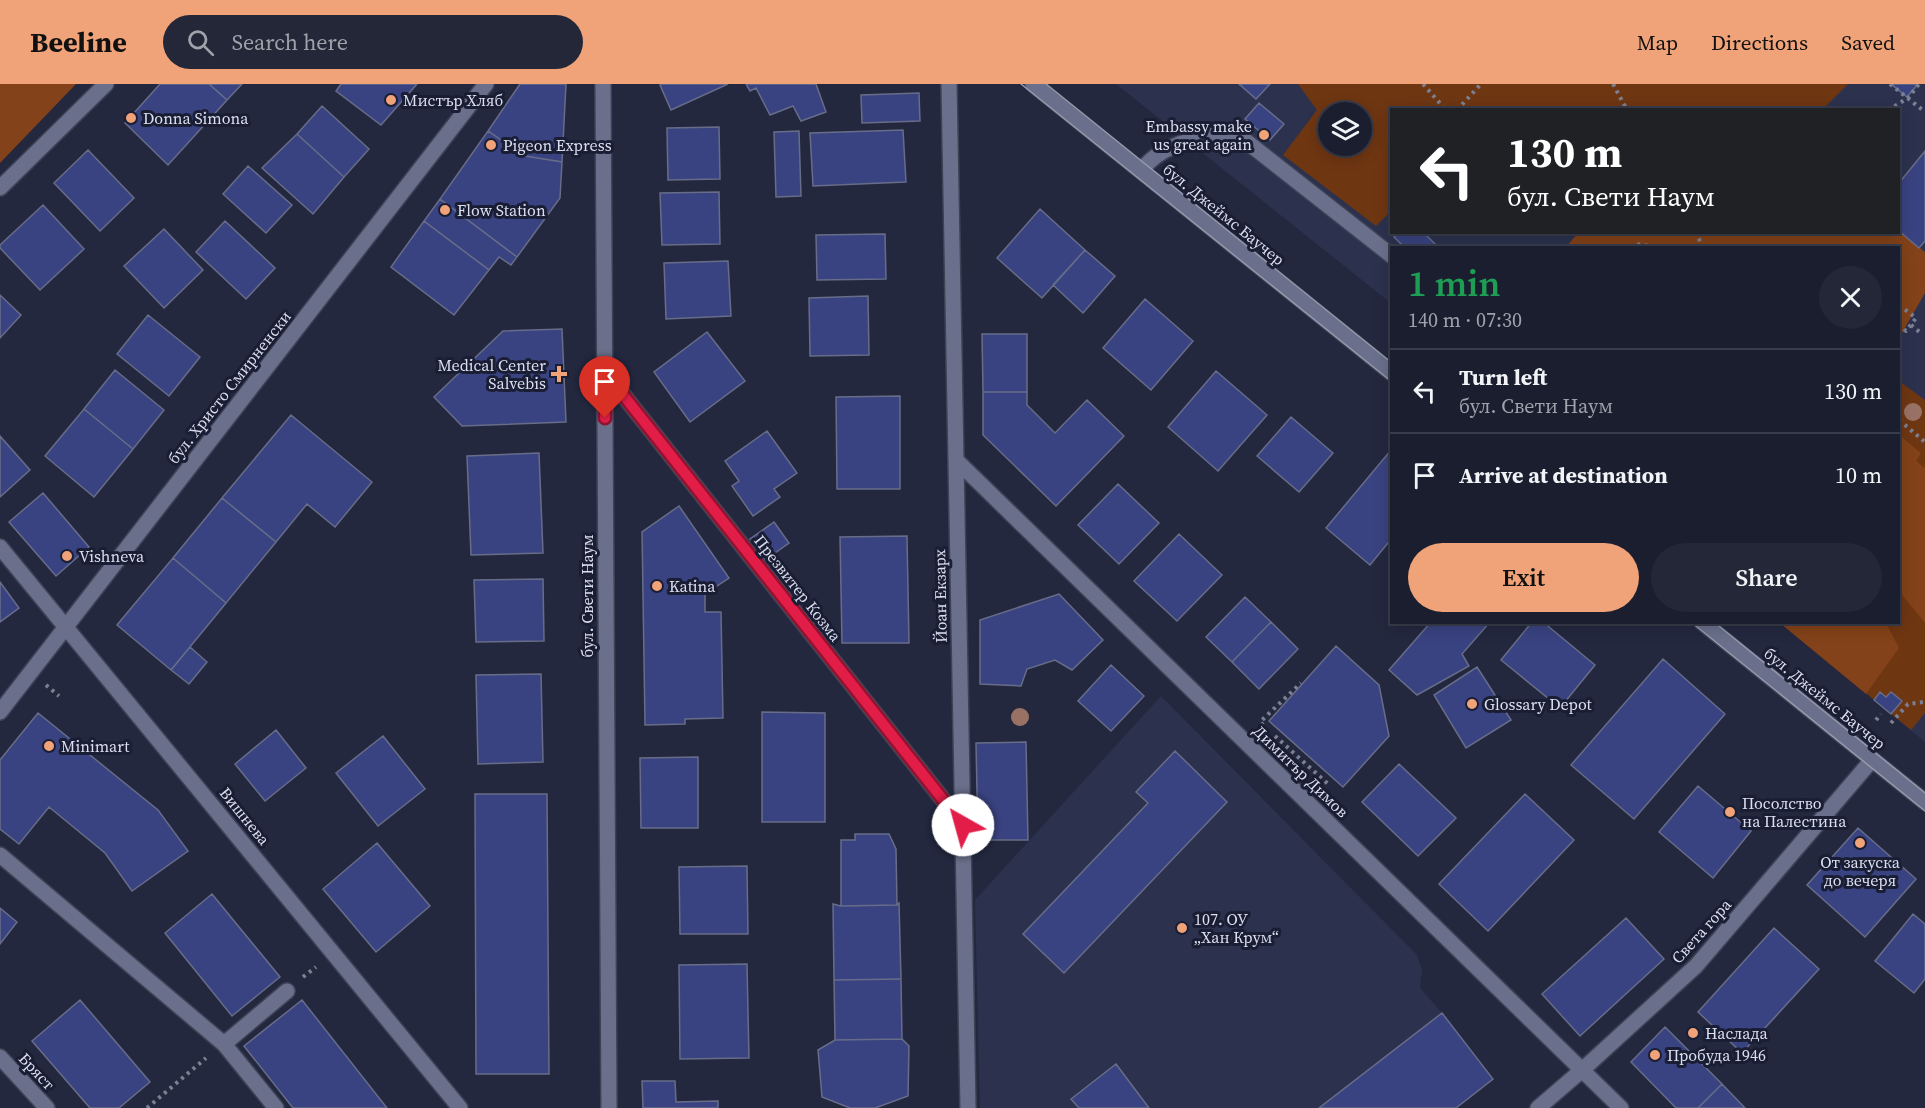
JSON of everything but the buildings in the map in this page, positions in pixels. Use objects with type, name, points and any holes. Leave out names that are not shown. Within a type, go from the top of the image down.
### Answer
[{"type":"street","points":[[0,188],[105,84]]},
{"type":"street","name":"бул. Христо Смирненски","points":[[0,712],[486,84]]},
{"type":"street","name":"бул. Свети Наум","points":[[603,84],[609,1108]]},
{"type":"street","name":"Йоан Екзарх","points":[[949,84],[968,1108]]},
{"type":"street","name":"бул. Джеймс Баучер","points":[[1033,84],[1390,371]]},
{"type":"street","points":[[1141,171],[1145,164],[1178,143],[1233,131],[1390,254]]},
{"type":"street","name":"Презвитер Козма","points":[[605,372],[963,825]]},
{"type":"street","name":"Димитър Димов","points":[[956,460],[1621,1108]]},
{"type":"street","name":"Вишнева","points":[[0,547],[460,1108]]},
{"type":"street","name":"бул. Джеймс Баучер","points":[[1704,624],[1925,802]]},
{"type":"street","name":"Света гора","points":[[1538,1108],[1696,966],[1872,760]]},
{"type":"street","points":[[0,855],[224,1044],[276,1108]]},
{"type":"street","points":[[224,1044],[287,991]]},
{"type":"street","name":"Бряст","points":[[0,1057],[46,1108]]},
{"type":"path","points":[[1423,84],[1444,108]]},
{"type":"path","points":[[1458,108],[1481,84]]},
{"type":"path","points":[[1613,84],[1626,108]]},
{"type":"path","points":[[1890,84],[1925,112]]},
{"type":"path","points":[[1891,108],[1908,98],[1919,84]]},
{"type":"path","points":[[1634,246],[1636,244],[1650,246]]},
{"type":"path","points":[[1900,306],[1916,318],[1906,331],[1900,326]]},
{"type":"path","points":[[1911,325],[1922,334]]},
{"type":"path","points":[[1900,421],[1925,442]]},
{"type":"path","points":[[1301,683],[1260,722],[1328,784]]},
{"type":"path","points":[[1891,723],[1908,704],[1923,702]]},
{"type":"path","points":[[1876,720],[1881,714]]},
{"type":"path","points":[[1302,761],[1307,755]]},
{"type":"path","points":[[287,991],[333,953]]},
{"type":"path","points":[[147,1108],[224,1044]]},
{"type":"shaded area","points":[[0,84],[76,84],[0,163]]},
{"type":"shaded area","points":[[1116,84],[1925,84],[1925,742],[1781,624],[1900,624],[1900,246],[1390,246],[1390,302]]},
{"type":"shaded area","points":[[1298,84],[1848,84],[1824,108],[1390,108],[1390,212],[1376,226],[1283,155],[1317,110]]},
{"type":"shaded area","points":[[1900,232],[1925,252],[1925,293],[1900,336],[1900,246],[1567,246],[1577,234],[1900,234]]},
{"type":"shaded area","points":[[1900,382],[1925,400],[1925,713],[1911,730],[1781,624],[1900,624]]},
{"type":"shaded area","points":[[1900,436],[1921,453],[1916,461],[1925,468],[1925,623],[1900,592]]},
{"type":"shaded area","points":[[1781,624],[1887,624],[1899,648],[1866,694]]},
{"type":"shaded area","name":"107. ОУ „Хан Крум“","points":[[1161,696],[1417,955],[1422,969],[1420,988],[1493,1079],[1456,1108],[980,1108],[975,900]]},
{"type":"tram line","points":[[1021,84],[1390,380]]},
{"type":"tram line","points":[[1046,84],[1390,361]]},
{"type":"tram line","points":[[1693,624],[1925,811]]},
{"type":"tram line","points":[[1716,624],[1925,793]]},
{"type":"place","name":"Мистър Хляб","points":[[391,100]]},
{"type":"place","name":"Donna Simona","points":[[131,118]]},
{"type":"place","name":"Embassy make us great again","points":[[1264,135]]},
{"type":"place","name":"Pigeon Express","points":[[491,145]]},
{"type":"place","name":"Flow Station","points":[[445,210]]},
{"type":"place","name":"Medical Center Salvebis","points":[[559,374]]},
{"type":"place","name":"Vishneva","points":[[67,556]]},
{"type":"place","name":"Katina","points":[[657,586]]},
{"type":"place","name":"Glossary Depot","points":[[1472,704]]},
{"type":"place","name":"Minimart","points":[[49,746]]},
{"type":"place","name":"Посолство на Палестина","points":[[1730,812]]},
{"type":"place","name":"От закуска до вечеря","points":[[1860,843]]},
{"type":"place","name":"107. ОУ „Хан Крум“","points":[[1182,928]]},
{"type":"place","name":"Наслада","points":[[1693,1033]]},
{"type":"place","name":"Пробуда 1946","points":[[1655,1055]]},
{"type":"route","points":[[605,418],[605,372],[963,825]]}]
